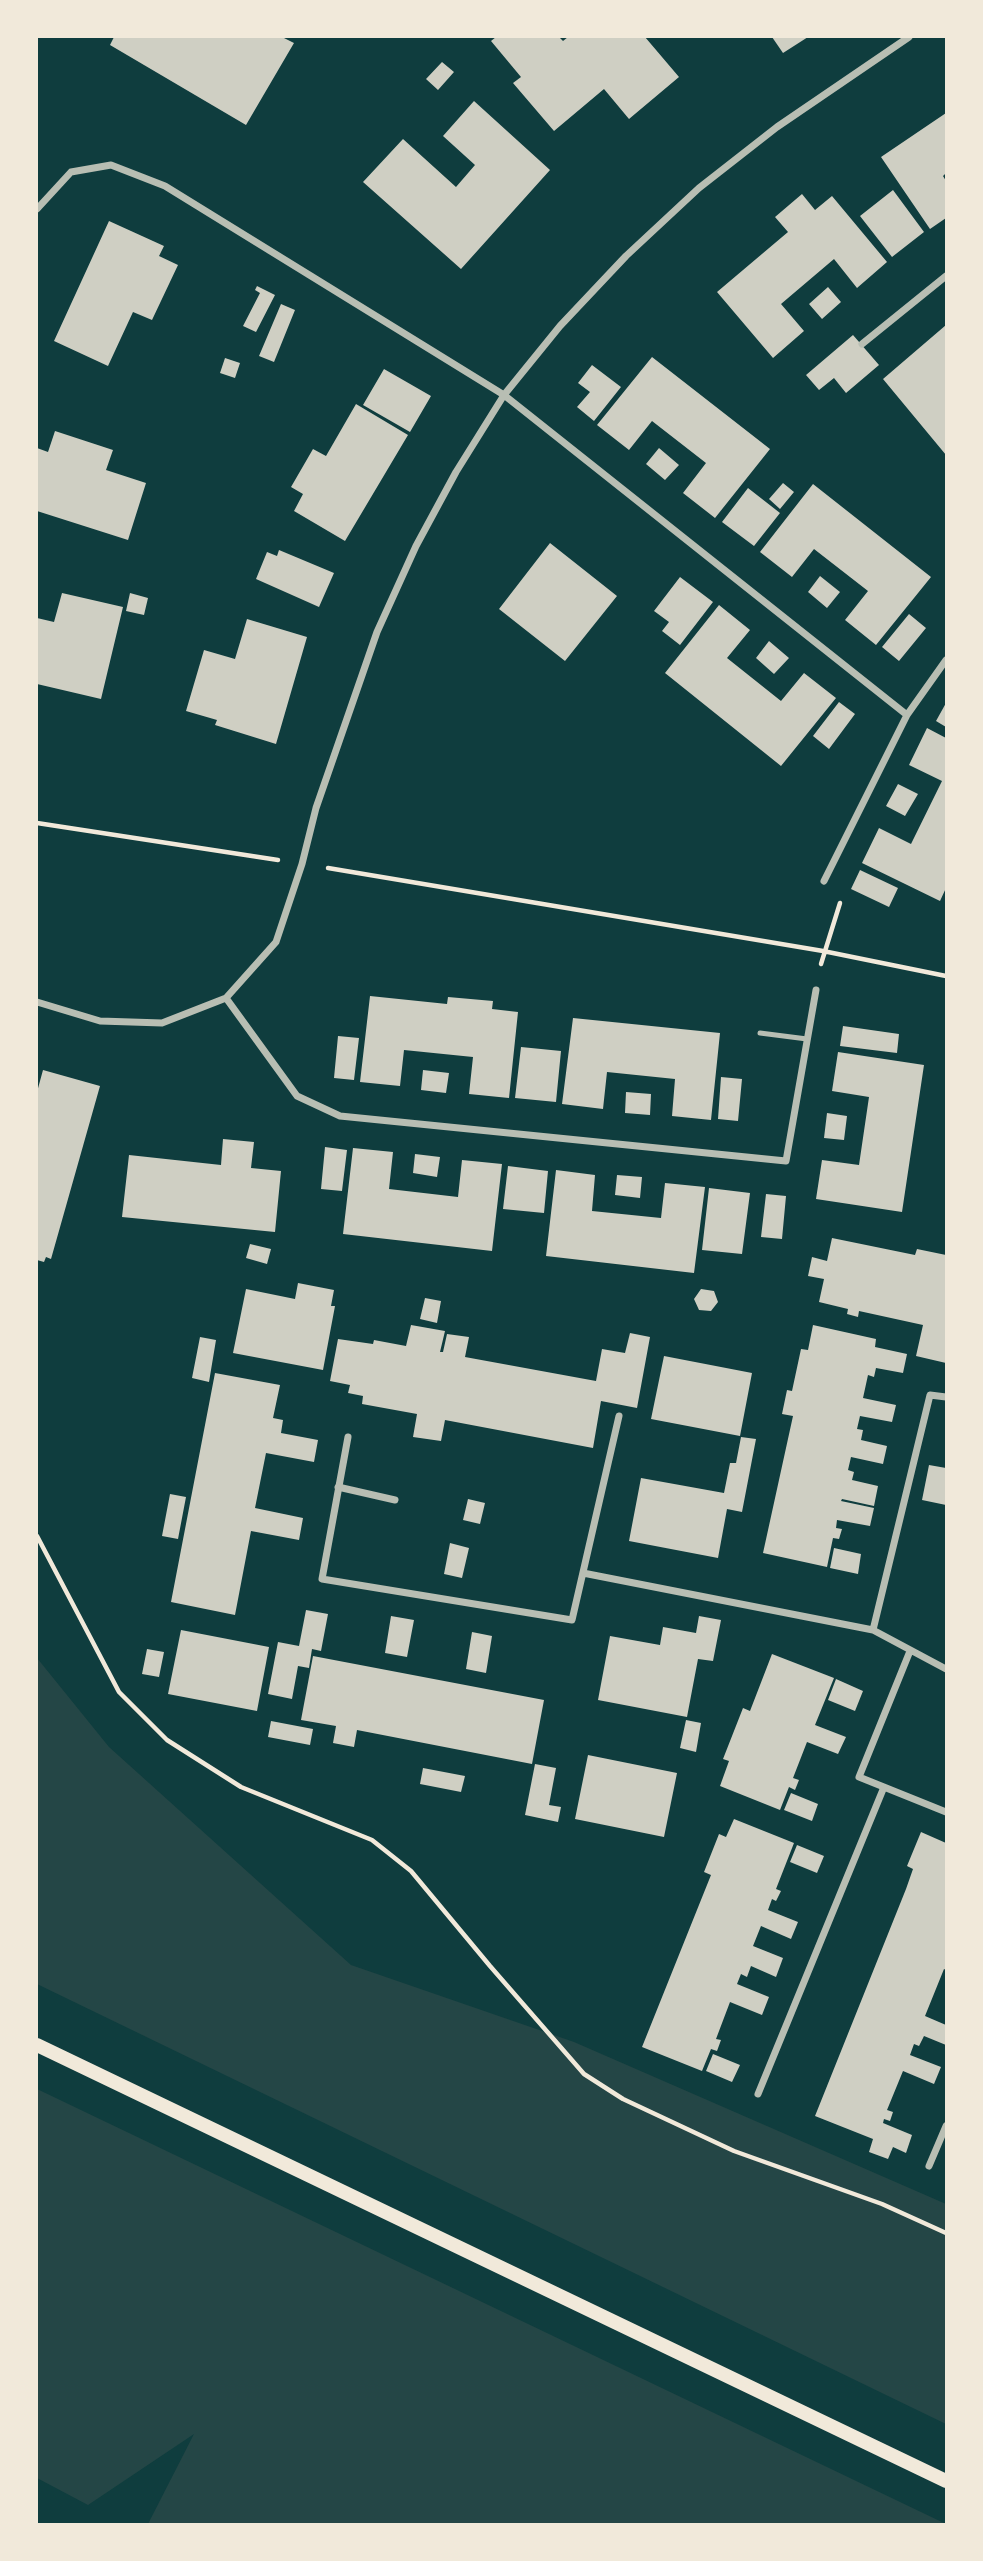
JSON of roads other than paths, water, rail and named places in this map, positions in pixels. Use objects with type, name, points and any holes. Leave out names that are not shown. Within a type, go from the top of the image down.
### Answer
[{"type":"main road","points":[[37,2045],[946,2481]]},
{"type":"street","points":[[37,1002],[100,1021],[162,1023],[226,998],[276,942],[302,864],[316,808],[377,632],[416,546],[456,472],[504,395],[579,306],[626,256],[699,188],[777,127],[909,37]]},
{"type":"street","points":[[37,209],[71,172],[111,165],[165,186],[504,395],[907,715]]},
{"type":"street","points":[[862,344],[946,276]]},
{"type":"street","points":[[824,881],[907,715],[946,660]]},
{"type":"street","points":[[226,998],[297,1096],[340,1116],[786,1161],[816,990]]},
{"type":"street","points":[[873,1630],[930,1395],[946,1397]]},
{"type":"street","points":[[348,1437],[322,1579],[572,1620],[619,1416]]},
{"type":"street","points":[[338,1488],[395,1500]]},
{"type":"street","points":[[583,1573],[873,1630],[946,1669]]},
{"type":"street","points":[[910,1651],[859,1777],[946,1812]]},
{"type":"street","points":[[758,2094],[884,1787]]},
{"type":"street","points":[[929,2166],[946,2126]]},
{"type":"lane","points":[[760,1033],[807,1039]]}]
